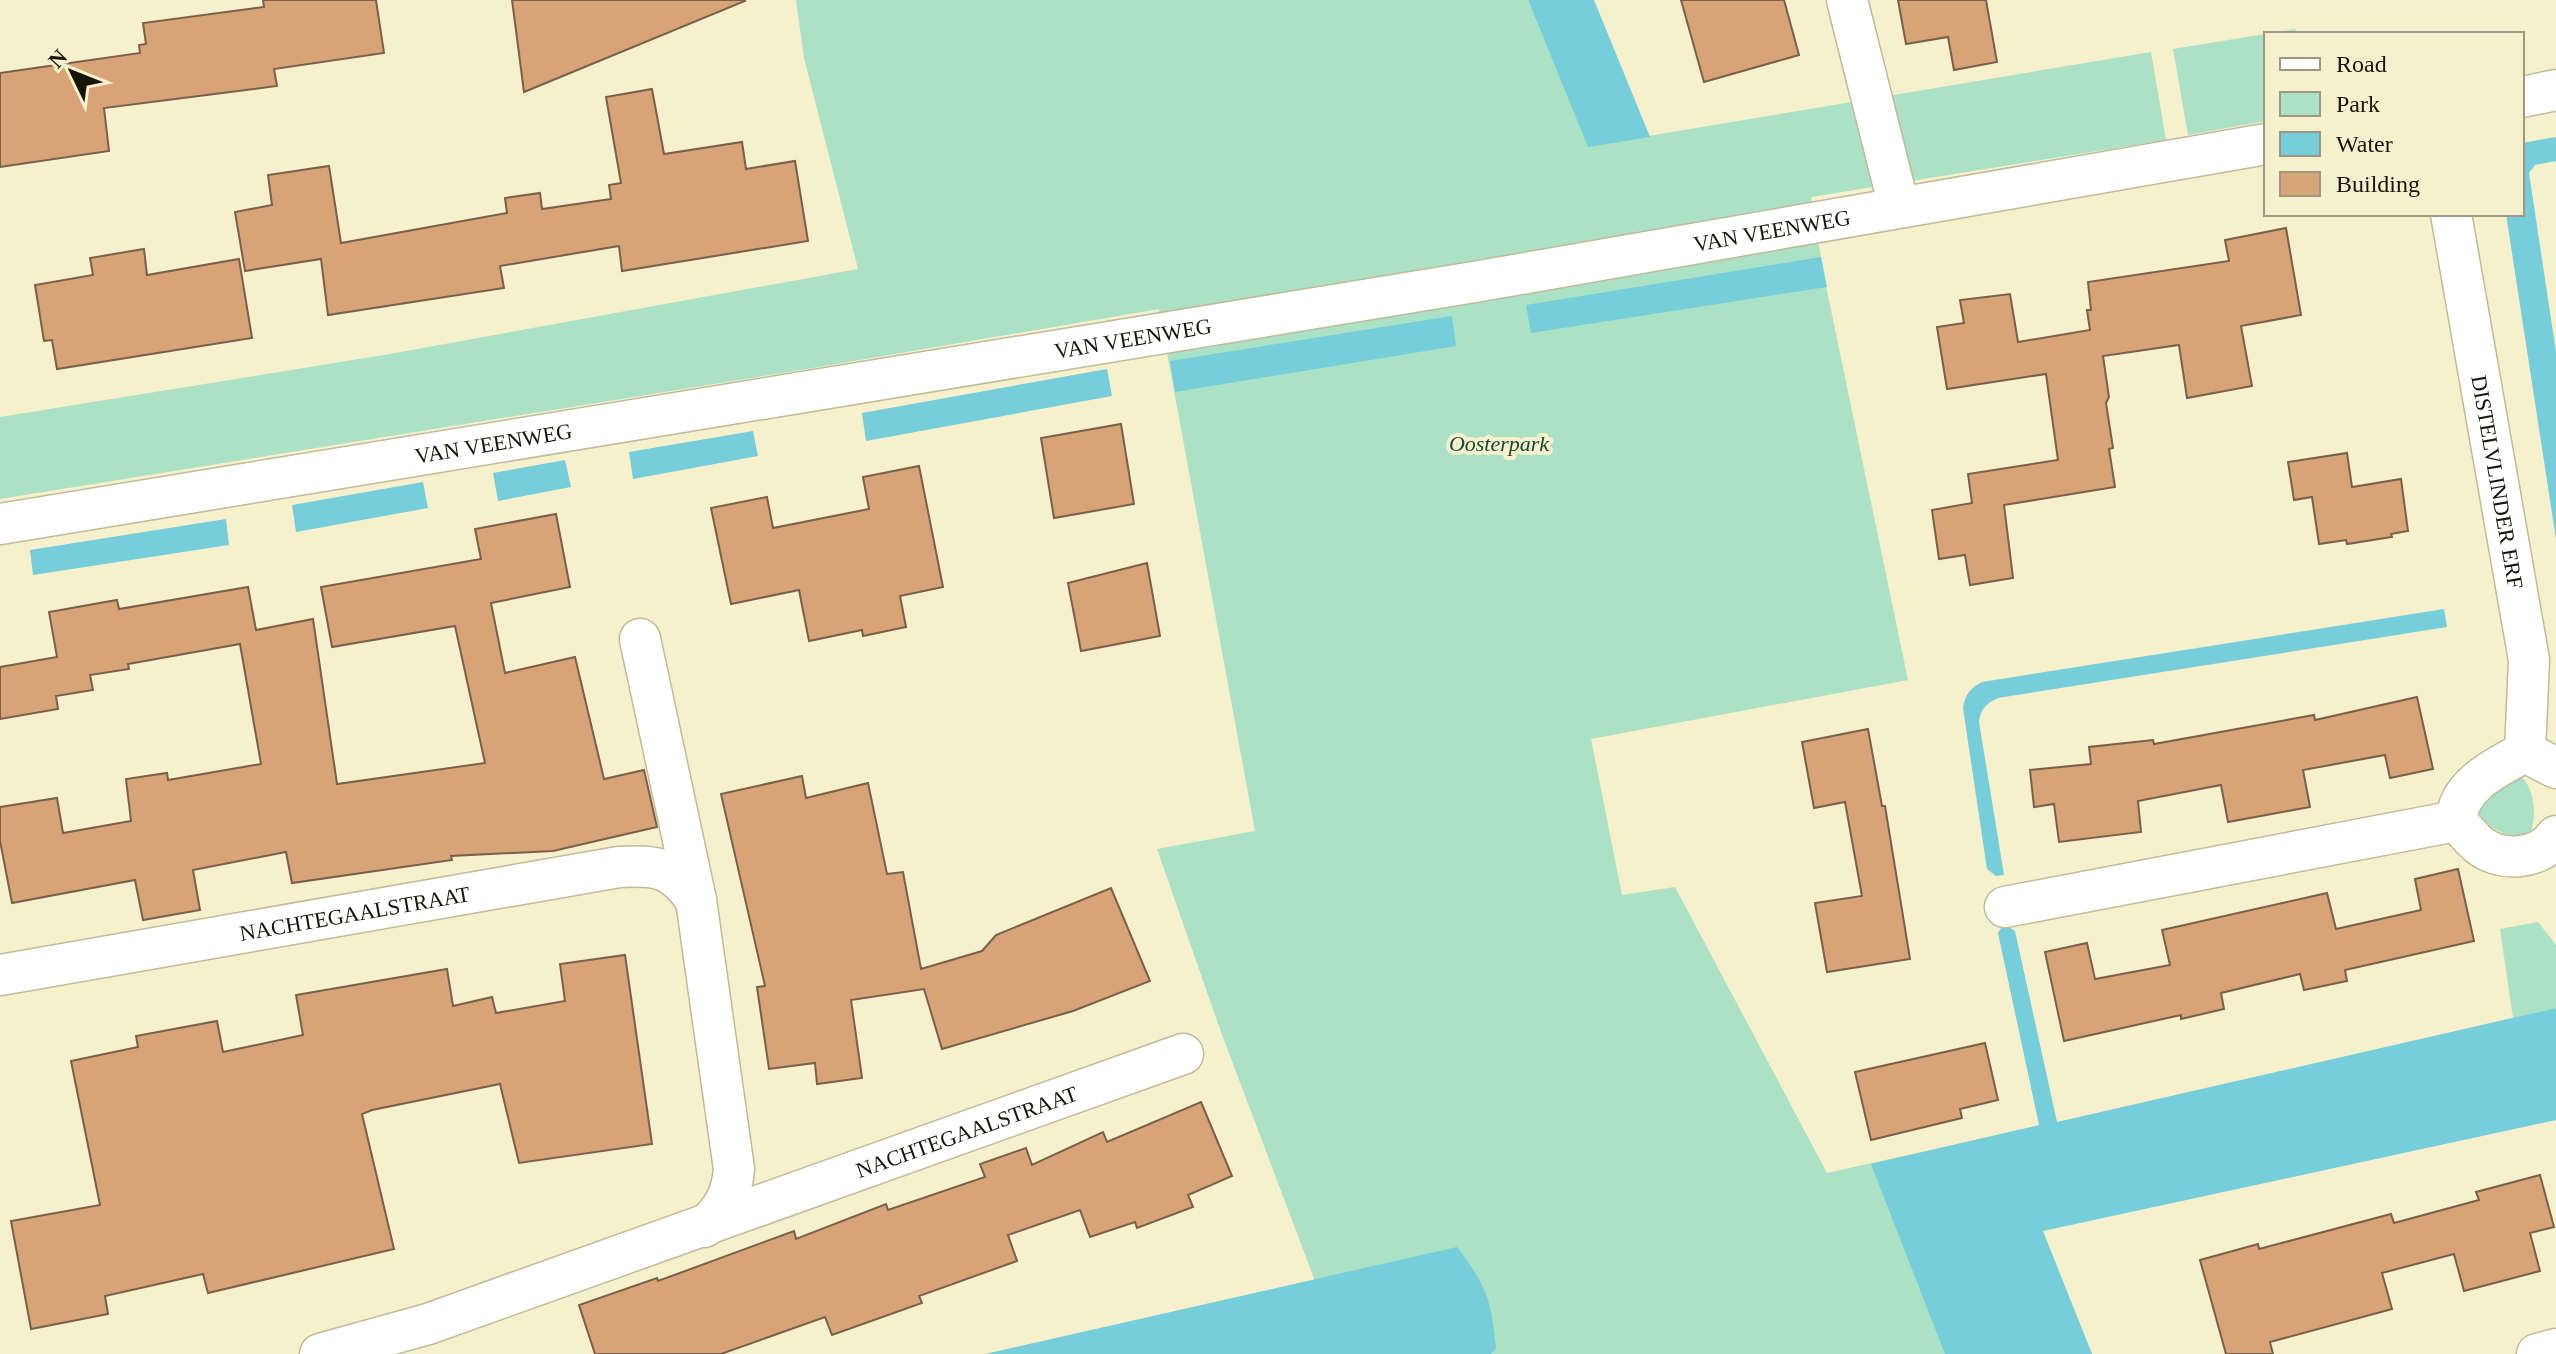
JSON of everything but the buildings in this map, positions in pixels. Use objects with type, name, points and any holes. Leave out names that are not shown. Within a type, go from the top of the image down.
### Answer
[{"type":"street","points":[[1847,0],[1899,207]]},
{"type":"street","points":[[2524,97],[2556,90]]},
{"type":"street","name":"VAN VEENWEG","points":[[0,524],[1480,281],[2264,144]]},
{"type":"street","name":"DISTELVLINDER ERF","points":[[2451,216],[2529,660],[2540,760],[2491,771],[2465,794],[2457,806],[2456,821]]},
{"type":"street","points":[[640,639],[696,900],[734,1169],[730,1193],[723,1207],[704,1227]]},
{"type":"street","points":[[2005,907],[2456,821],[2480,846],[2508,856],[2528,856],[2555,841]]},
{"type":"street","name":"NACHTEGAALSTRAAT","points":[[0,975],[619,867],[645,865],[668,870],[684,883],[696,900]]},
{"type":"street","name":"NACHTEGAALSTRAAT","points":[[320,1354],[428,1324],[1183,1054]]},
{"type":"street","points":[[2537,1354],[2556,1349]]},
{"type":"green space","name":"Oosterpark","points":[[796,0],[1528,0],[1588,146],[2151,52],[2166,140],[1811,197],[1826,286],[1908,680],[1591,739],[1622,895],[1675,887],[1827,1173],[2002,1134],[2092,1354],[1357,1354],[1315,1281],[1221,1032],[1157,849],[1255,831],[1159,309],[0,499],[0,417],[384,355],[858,269],[804,58]]},
{"type":"green space","points":[[2264,34],[2264,121],[2188,135],[2173,49]]},
{"type":"green space","points":[[2519,774],[2529,787],[2534,805],[2533,823],[2527,838],[2499,831],[2486,823],[2478,812],[2481,799]]},
{"type":"green space","points":[[2538,922],[2556,945],[2556,1008],[2513,1018],[2500,929]]},
{"type":"water","points":[[1528,0],[1594,0],[1650,137],[1588,147]]},
{"type":"water","points":[[2556,137],[2556,161],[2535,165],[2529,173],[2556,352],[2556,539],[2506,216],[2524,216],[2524,143]]},
{"type":"water","points":[[1821,257],[1827,287],[1531,333],[1526,305]]},
{"type":"water","points":[[1452,316],[1456,346],[1175,392],[1170,361]]},
{"type":"water","points":[[1107,369],[1112,396],[866,441],[862,413]]},
{"type":"water","points":[[753,431],[758,456],[633,479],[629,452]]},
{"type":"water","points":[[565,460],[571,487],[498,501],[493,473]]},
{"type":"water","points":[[423,482],[428,508],[296,532],[292,505]]},
{"type":"water","points":[[226,519],[229,545],[33,575],[30,550]]},
{"type":"water","points":[[2444,609],[2447,627],[1994,700],[1982,710],[1979,722],[2004,875],[1996,876],[1987,869],[1963,708],[1969,692],[1978,684]]},
{"type":"water","points":[[2007,926],[2015,931],[2057,1122],[2556,1008],[2556,1120],[2043,1231],[2092,1354],[1945,1354],[1871,1164],[2039,1125],[1998,933]]},
{"type":"water","points":[[1457,1247],[1486,1294],[1496,1348],[1491,1354],[985,1354]]}]
